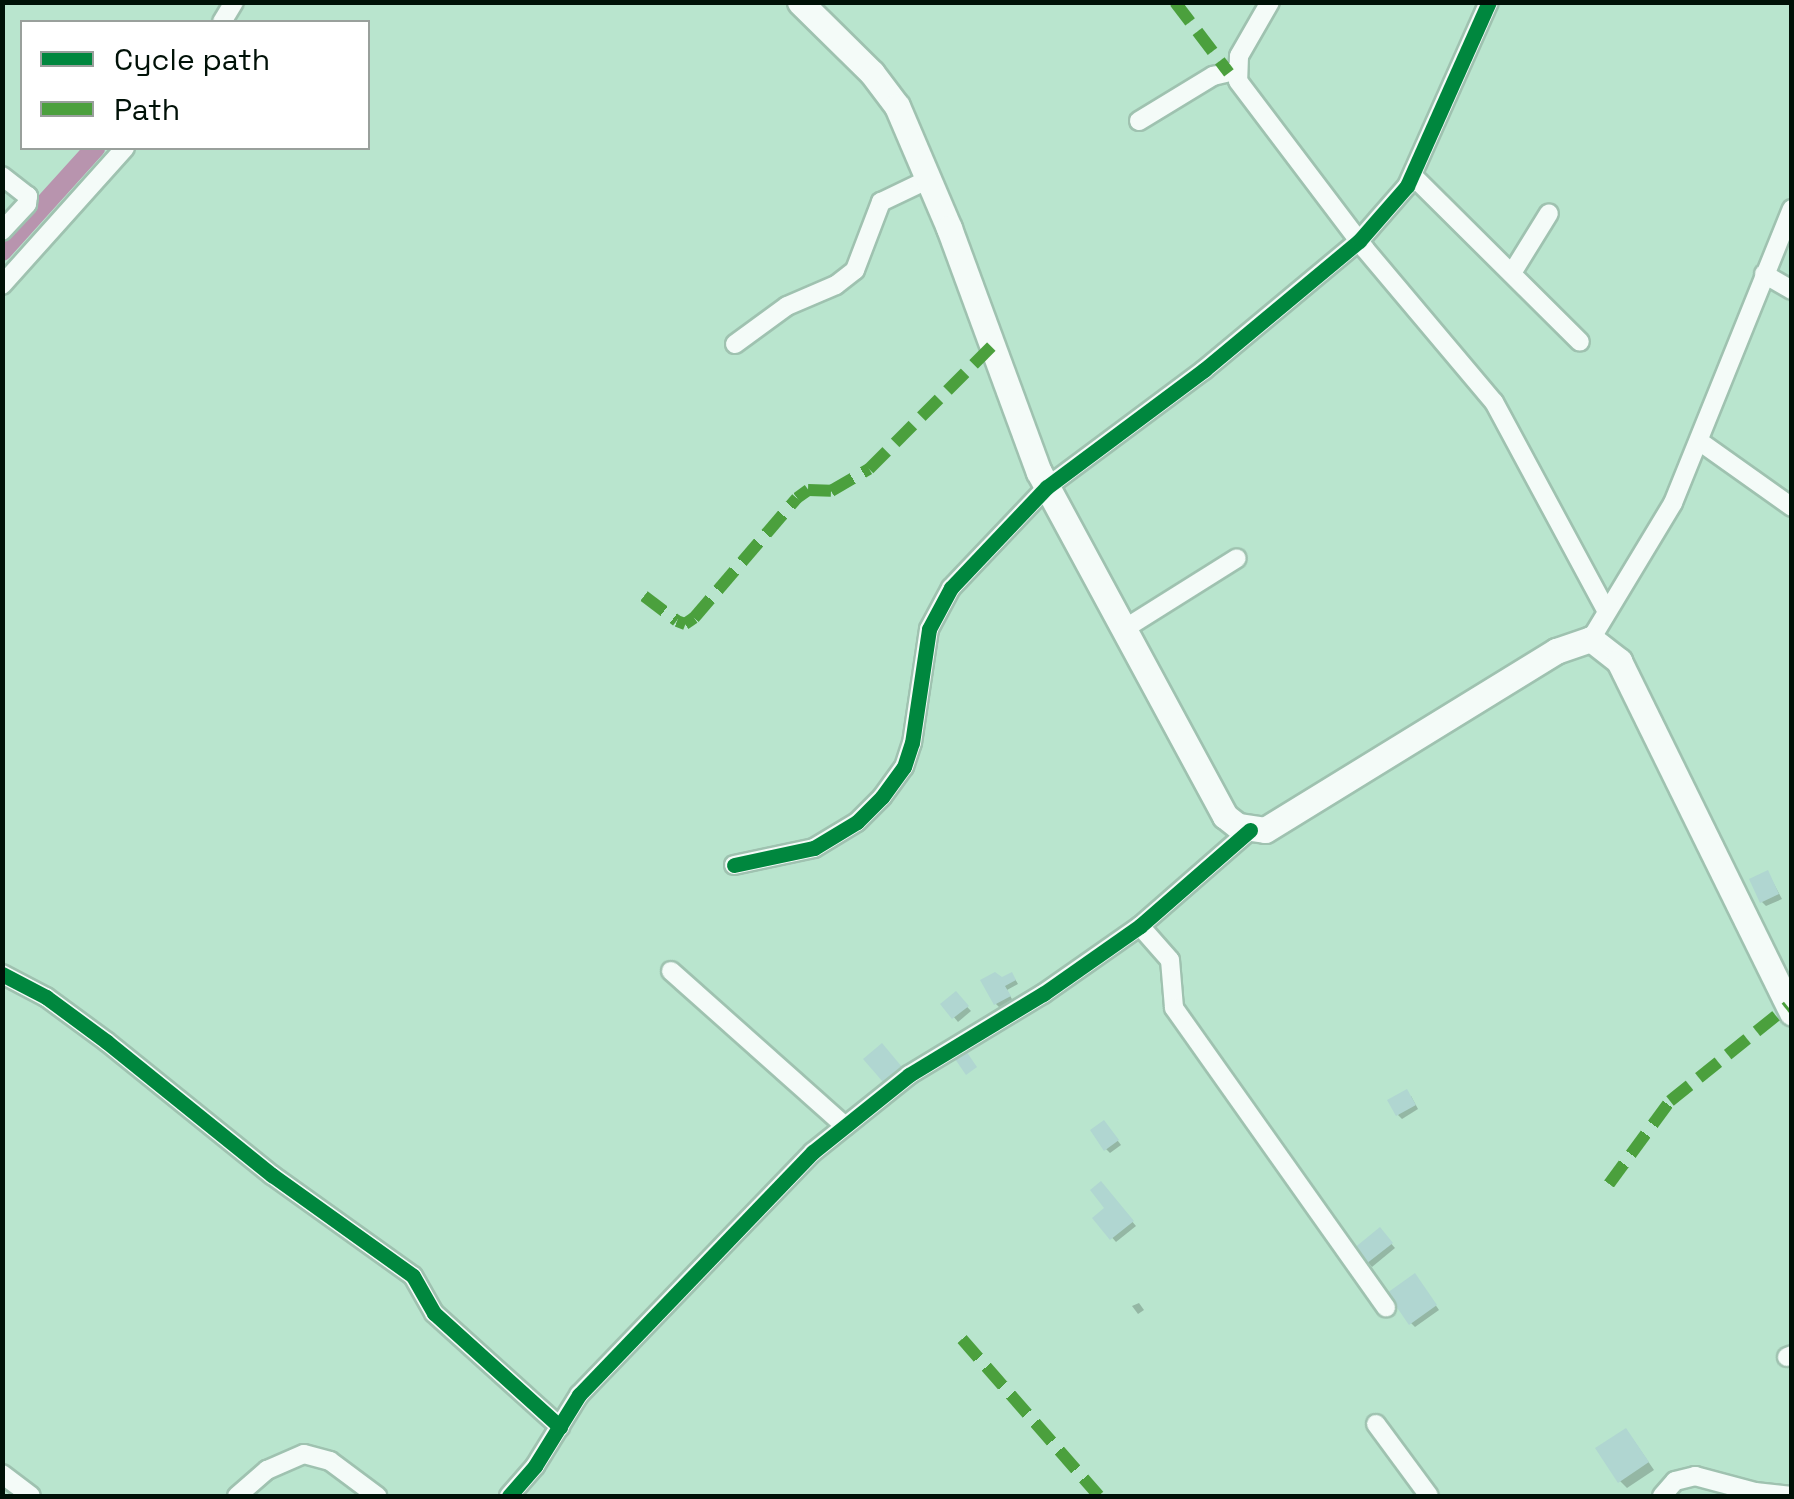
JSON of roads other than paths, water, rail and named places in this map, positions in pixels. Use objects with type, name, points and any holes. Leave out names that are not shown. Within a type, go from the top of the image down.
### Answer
[{"type":"main road","points":[[800,2],[872,73],[897,106],[929,178],[1047,487],[1225,816],[1250,830],[1265,830],[1556,652],[1591,638],[1619,661],[1792,1013]]},
{"type":"street","points":[[1235,71],[1270,2]]},
{"type":"street","points":[[734,865],[814,848],[857,822],[882,798],[904,767],[912,743],[926,644],[937,607],[978,554],[1047,487],[1204,370],[1359,241],[1413,176],[1489,2]]},
{"type":"street","points":[[1140,121],[1213,76],[1235,71]]},
{"type":"street","points":[[1235,71],[1359,241],[1494,402],[1607,612]]},
{"type":"street","points":[[2,286],[123,150]]},
{"type":"street","points":[[2,176],[28,196],[27,204],[2,231]]},
{"type":"street","points":[[1413,176],[1580,342]]},
{"type":"street","points":[[736,344],[787,306],[836,285],[855,270],[881,202],[929,178]]},
{"type":"street","points":[[1591,638],[1673,503],[1792,209]]},
{"type":"street","points":[[1512,273],[1549,212]]},
{"type":"street","points":[[1764,274],[1792,290]]},
{"type":"street","points":[[1700,441],[1792,507]]},
{"type":"street","points":[[1124,629],[1237,558]]},
{"type":"street","points":[[518,1494],[578,1395],[689,1277],[844,1126],[909,1076],[1044,994],[1140,926],[1250,830]]},
{"type":"street","points":[[1140,926],[1170,960],[1174,1008],[1386,1307]]},
{"type":"street","points":[[670,971],[844,1126]]},
{"type":"street","points":[[2,974],[46,998],[108,1042],[272,1174],[413,1276],[434,1313],[560,1427]]},
{"type":"street","points":[[1376,1424],[1429,1496]]},
{"type":"street","points":[[237,1496],[266,1470],[304,1454],[330,1461],[377,1496]]},
{"type":"street","points":[[2,1474],[31,1496]]},
{"type":"street","points":[[1662,1496],[1675,1481],[1695,1476],[1755,1492],[1792,1496]]},
{"type":"waterway","points":[[2,251],[93,150]]}]
